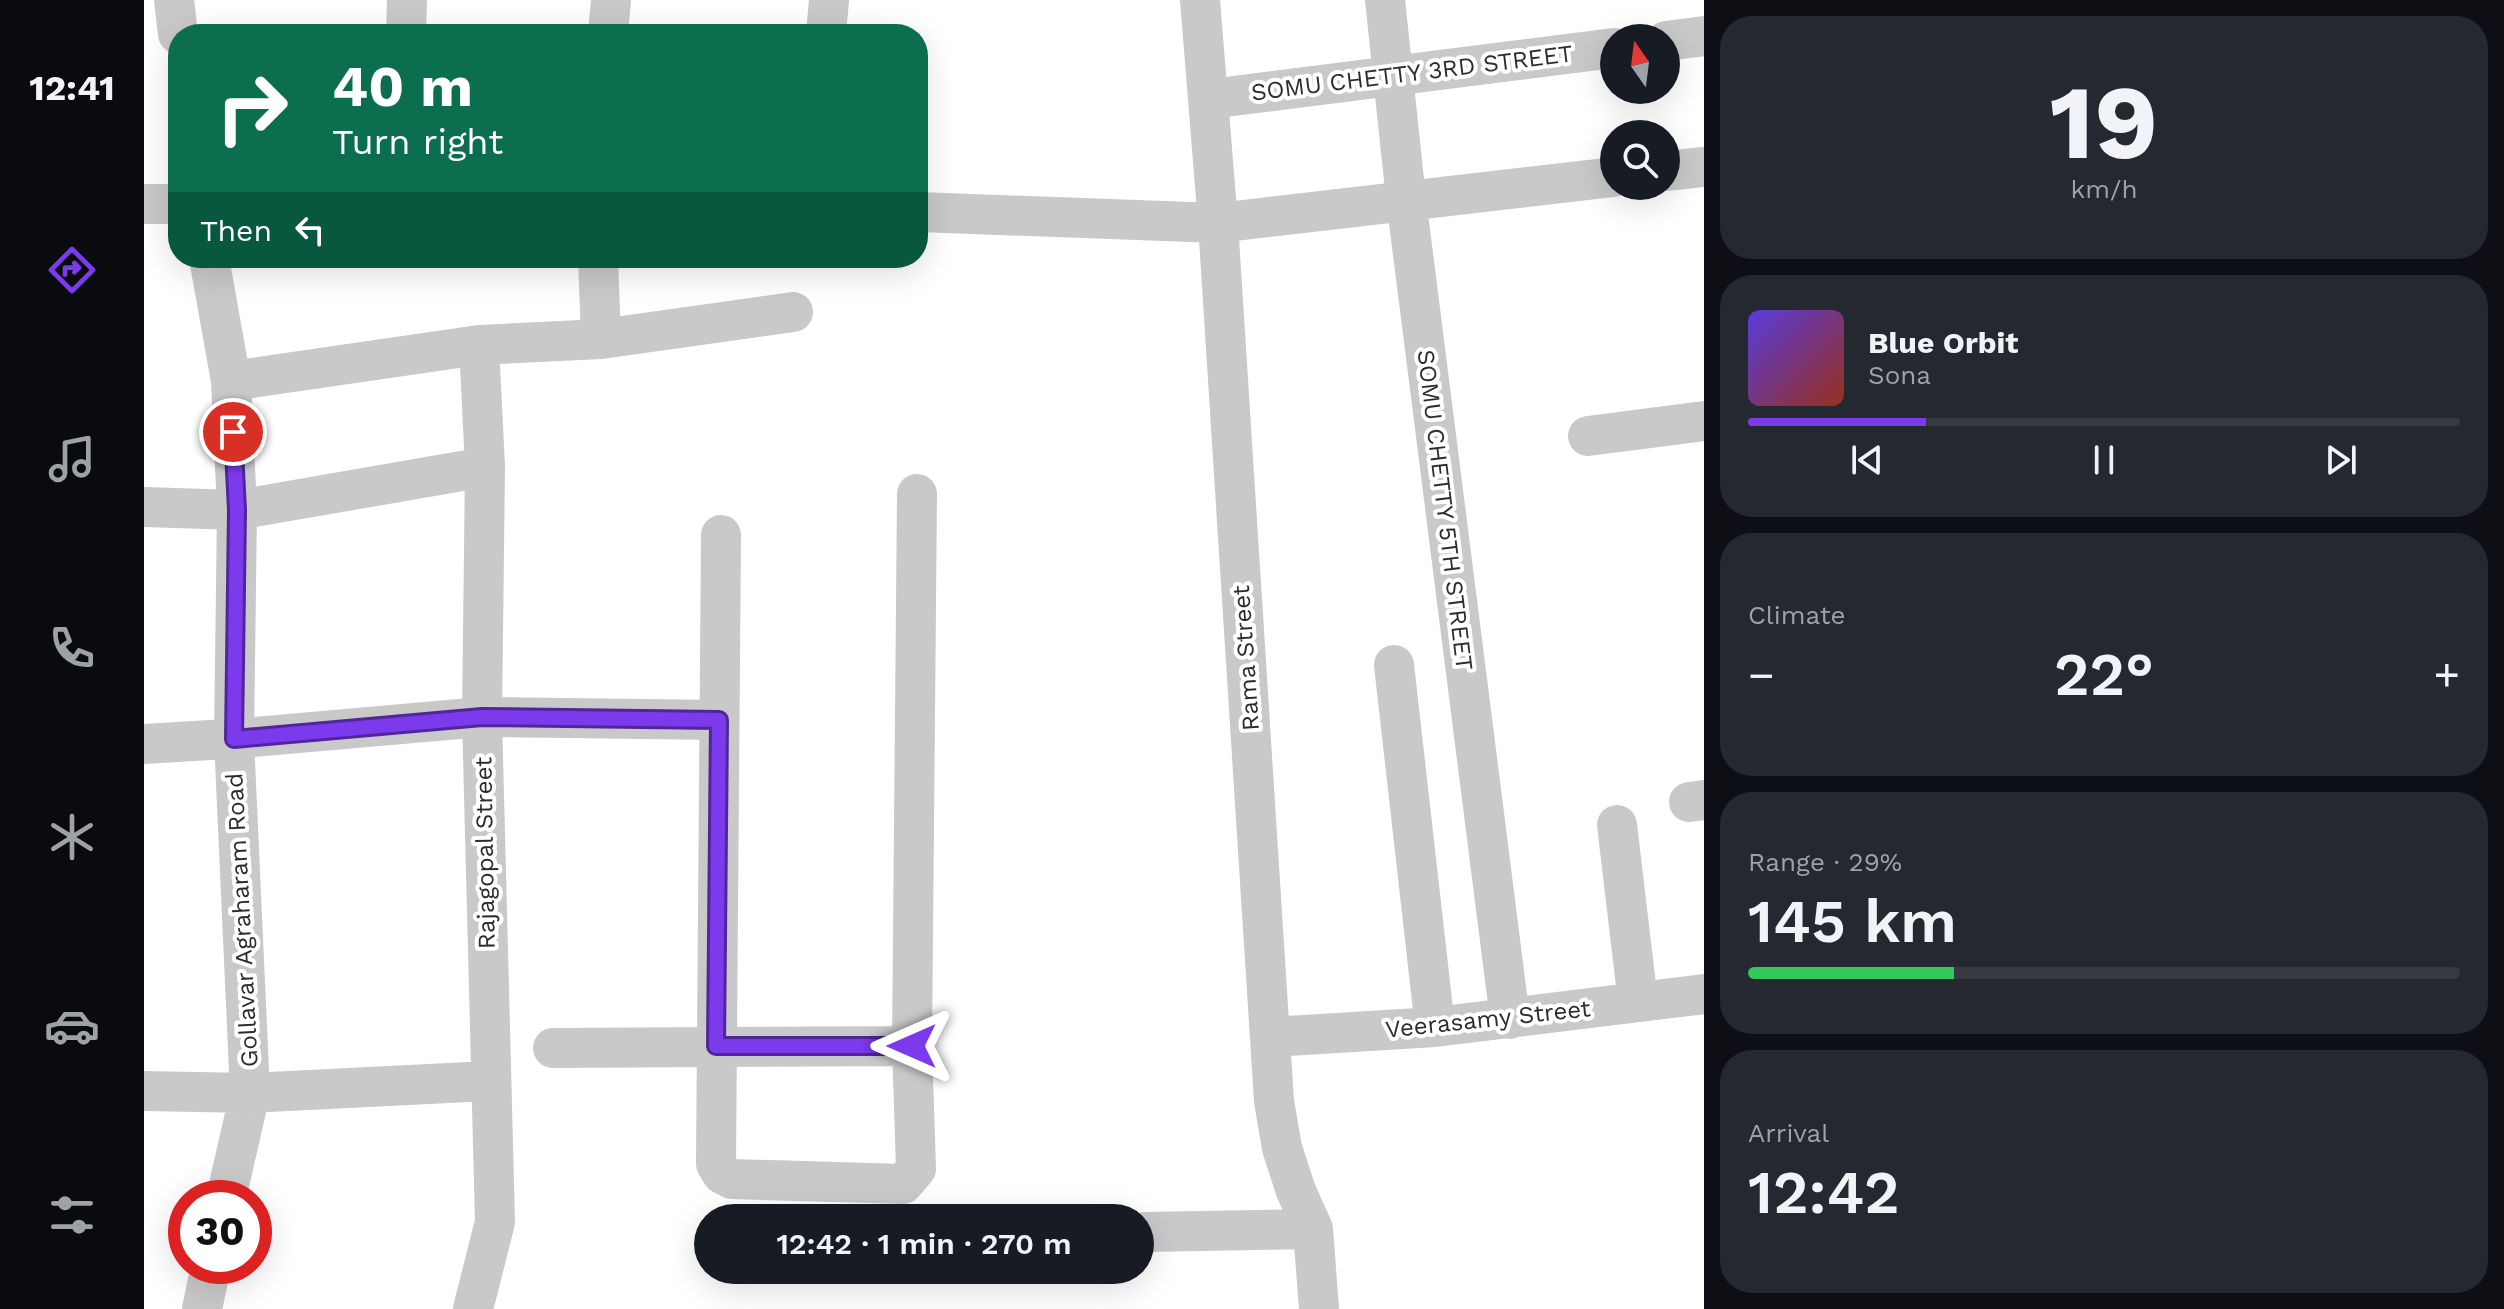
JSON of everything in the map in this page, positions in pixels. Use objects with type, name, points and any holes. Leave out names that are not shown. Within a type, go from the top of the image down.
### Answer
[{"type":"street","points":[[174,0],[177,24]]},
{"type":"street","points":[[406,24],[407,0]]},
{"type":"street","points":[[609,24],[611,0]]},
{"type":"street","points":[[827,24],[829,0]]},
{"type":"street","name":"Rama Street","points":[[1200,0],[1210,99],[1274,1101],[1282,1148],[1313,1229],[1319,1309]]},
{"type":"street","name":"SOMU CHETTY 5TH STREET","points":[[1385,0],[1406,199],[1510,1019]]},
{"type":"street","points":[[1680,39],[1704,36]]},
{"type":"street","name":"SOMU CHETTY 3RD STREET","points":[[1210,99],[1600,50]]},
{"type":"street","points":[[1680,170],[1704,167]]},
{"type":"street","points":[[928,212],[1218,223],[1600,178]]},
{"type":"street","points":[[144,204],[168,204]]},
{"type":"street","name":"Gollavar Agraharam Road","points":[[211,268],[231,381],[237,510],[234,739],[250,1093],[230,1180]]},
{"type":"street","points":[[598,268],[601,339]]},
{"type":"street","points":[[231,381],[479,345],[601,339],[793,312]]},
{"type":"street","name":"Rajagopal Street","points":[[473,1309],[495,1222],[482,717],[485,467],[479,345]]},
{"type":"street","points":[[1588,436],[1704,421]]},
{"type":"street","points":[[144,507],[237,510],[485,467]]},
{"type":"street","points":[[721,535],[716,1164],[722,1174],[732,1179],[903,1184],[916,1169],[912,1046],[917,494]]},
{"type":"street","points":[[1394,665],[1435,1027]]},
{"type":"street","points":[[144,744],[482,717],[719,720]]},
{"type":"street","points":[[1617,825],[1638,1002]]},
{"type":"street","name":"Veerasamy Street","points":[[1271,1037],[1435,1027],[1704,994]]},
{"type":"street","points":[[553,1048],[912,1046]]},
{"type":"street","points":[[144,1091],[250,1093],[489,1081]]},
{"type":"street","points":[[1154,1232],[1313,1229]]},
{"type":"street","points":[[202,1309],[207,1284]]},
{"type":"route","points":[[233,432],[237,510],[234,739],[482,717],[719,720],[716,1046],[912,1046]]}]
